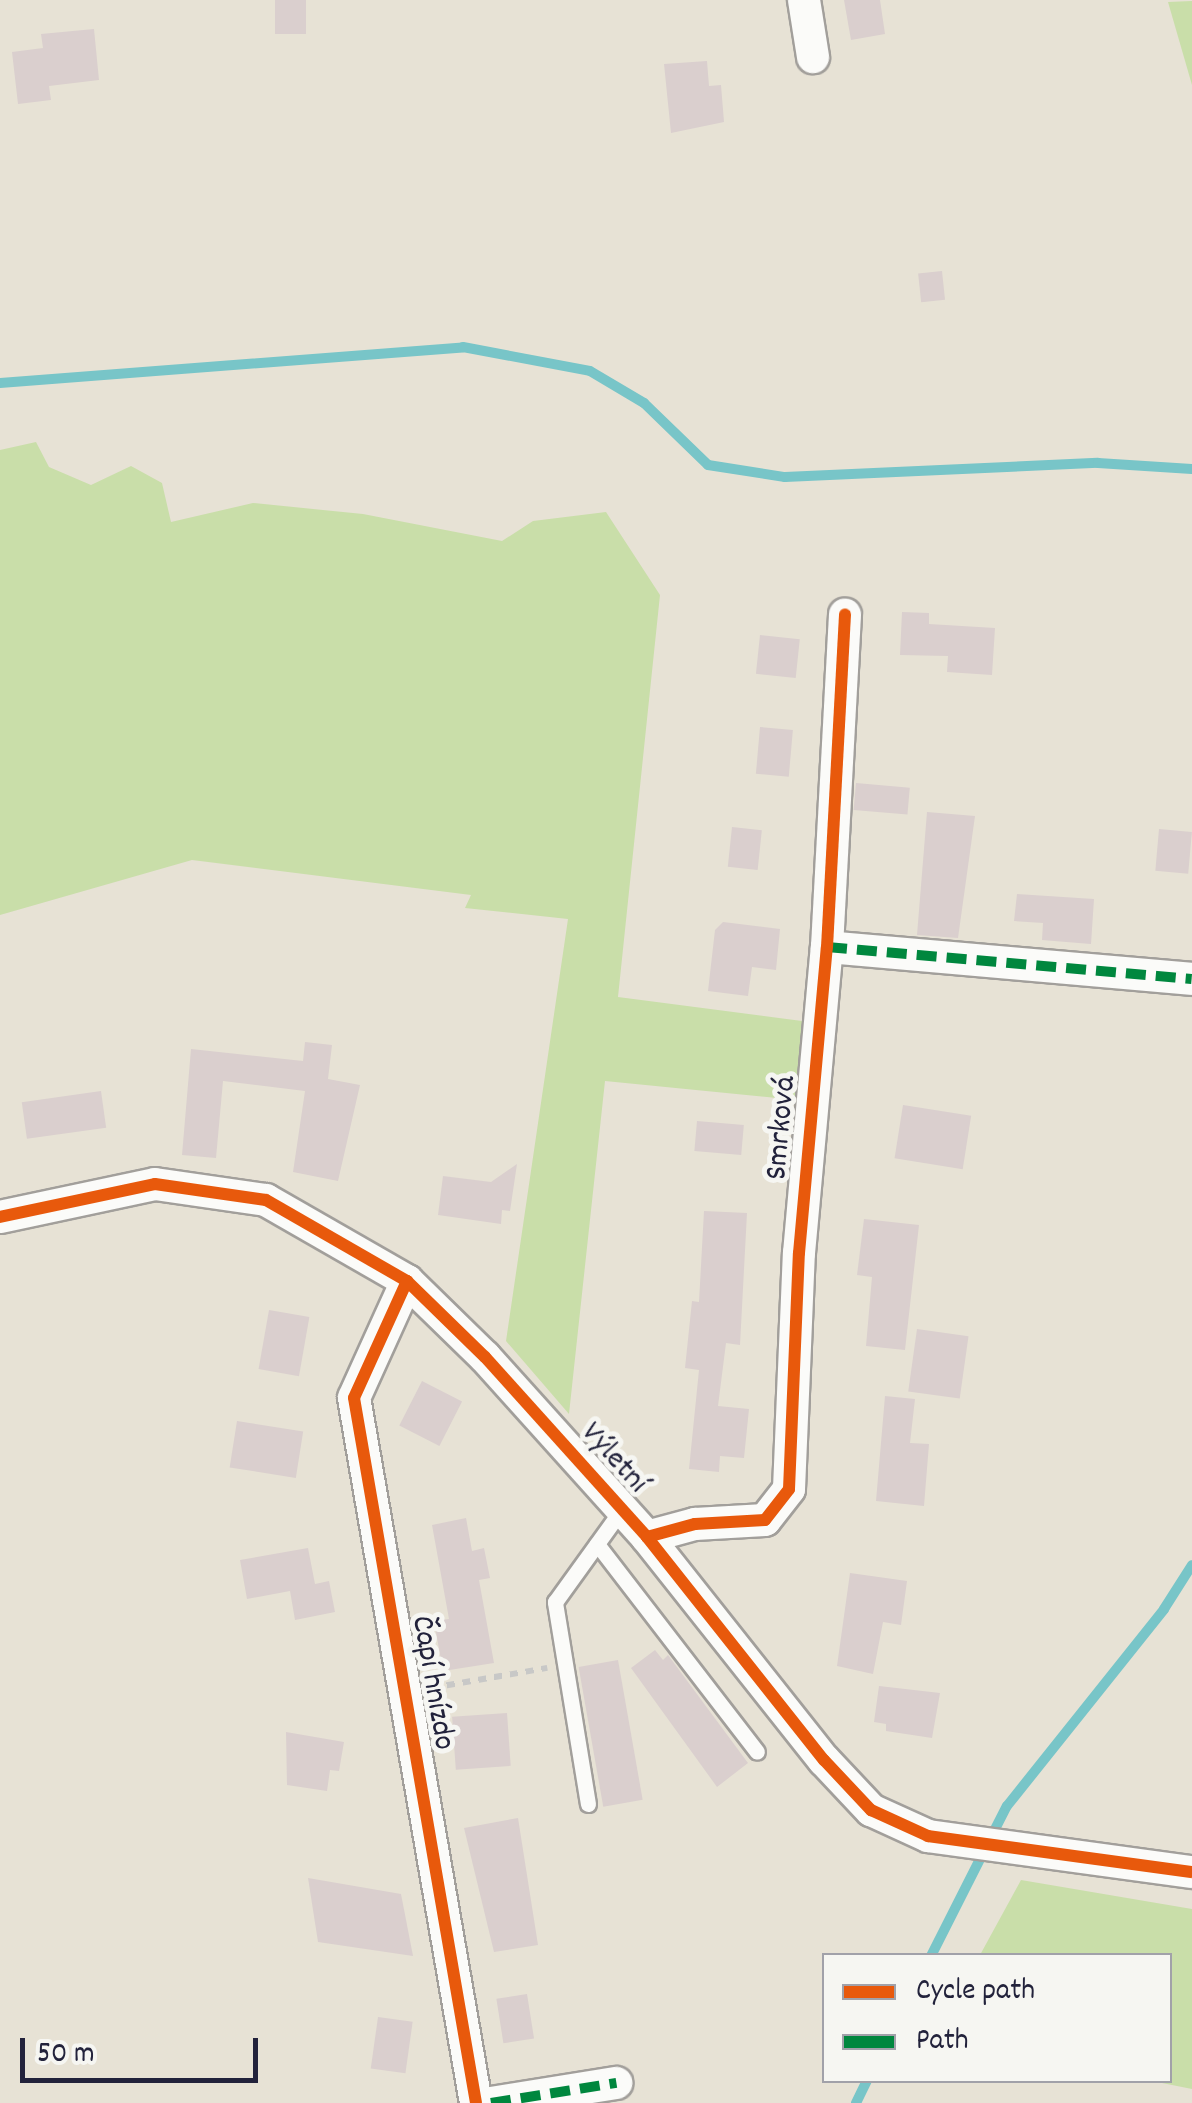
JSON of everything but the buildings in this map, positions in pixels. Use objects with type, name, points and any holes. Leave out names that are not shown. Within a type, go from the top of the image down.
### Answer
[{"type":"street","points":[[804,0],[813,57]]},
{"type":"street","name":"Smrková","points":[[646,1537],[695,1524],[765,1520],[789,1489],[799,1253],[827,947],[845,614]]},
{"type":"street","points":[[827,947],[1192,979]]},
{"type":"street","name":"Výletní","points":[[0,1217],[155,1184],[266,1200],[407,1282],[622,1509],[824,1760],[894,1824],[928,1836],[1192,1872]]},
{"type":"street","name":"Čapí hnízdo","points":[[407,1282],[354,1398],[476,2103]]},
{"type":"street","points":[[492,2103],[616,2083]]},
{"type":"lane","points":[[588,1804],[555,1602],[622,1509]]},
{"type":"lane","points":[[596,1544],[757,1752]]},
{"type":"path","points":[[405,1692],[565,1664]]},
{"type":"green space","points":[[1192,1],[1192,85],[1168,2]]},
{"type":"green space","points":[[36,442],[49,467],[91,485],[131,466],[162,483],[171,522],[253,503],[363,514],[502,541],[533,521],[606,512],[660,595],[618,997],[802,1021],[797,1100],[605,1081],[569,1414],[506,1341],[568,919],[465,908],[471,895],[192,860],[0,915],[0,450]]},
{"type":"green space","points":[[1021,1880],[1192,1909],[1192,2089],[1162,2083],[1172,2083],[1172,1953],[981,1953]]},
{"type":"waterway","points":[[0,383],[463,347],[590,371],[644,403],[708,465],[785,477],[1098,463],[1192,469]]},
{"type":"waterway","points":[[990,1839],[1007,1806],[1164,1609],[1192,1565]]},
{"type":"waterway","points":[[933,1953],[985,1849]]},
{"type":"waterway","points":[[856,2103],[866,2083]]},
{"type":"marked path","points":[[827,947],[1192,979]]},
{"type":"marked path","points":[[491,2103],[616,2083]]},
{"type":"cycle path","points":[[647,1537],[695,1524],[765,1520],[789,1489],[799,1253],[827,947],[845,614]]},
{"type":"cycle path","points":[[0,1217],[155,1184],[266,1200],[407,1281],[485,1357],[647,1537],[824,1760],[871,1810],[928,1836],[1192,1872]]},
{"type":"cycle path","points":[[407,1281],[354,1398],[476,2103]]}]
